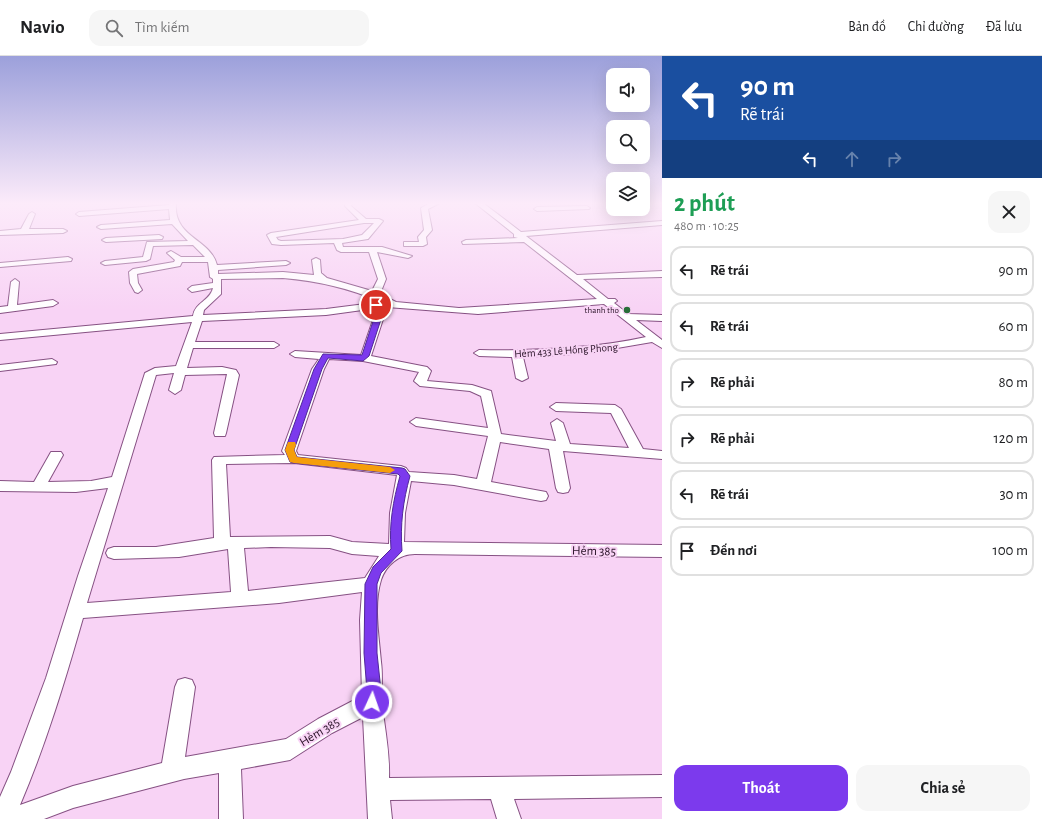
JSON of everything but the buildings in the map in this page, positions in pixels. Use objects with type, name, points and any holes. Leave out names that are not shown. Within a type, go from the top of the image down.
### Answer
[{"type":"street","points":[[106,240],[134,239]]},
{"type":"street","points":[[175,390],[198,318],[199,309],[211,301],[216,295],[217,281],[214,277],[211,259],[188,239]]},
{"type":"street","points":[[274,239],[276,242],[281,243],[352,239]]},
{"type":"street","points":[[407,244],[423,244],[422,239]]},
{"type":"street","points":[[466,242],[498,239]]},
{"type":"street","points":[[525,239],[658,338],[662,345]]},
{"type":"street","points":[[526,239],[580,277],[608,301]]},
{"type":"street","points":[[340,240],[338,242],[340,248],[344,250],[382,249],[408,256]]},
{"type":"street","points":[[105,263],[146,259],[150,244],[193,243]]},
{"type":"street","points":[[171,252],[179,260],[211,259]]},
{"type":"street","points":[[373,252],[382,279],[375,295]]},
{"type":"street","points":[[0,265],[25,264],[68,259]]},
{"type":"street","points":[[138,290],[134,283],[133,272],[177,264],[179,260]]},
{"type":"street","points":[[316,260],[317,274],[323,279]]},
{"type":"street","points":[[213,268],[235,265],[286,263]]},
{"type":"street","points":[[580,277],[662,274]]},
{"type":"street","points":[[192,289],[217,281],[283,275],[323,279],[375,295],[399,305]]},
{"type":"street","points":[[12,309],[15,282]]},
{"type":"street","points":[[0,337],[198,318],[326,312],[382,304],[455,311],[478,311],[608,301]]},
{"type":"street","points":[[0,310],[53,303]]},
{"type":"street","points":[[363,358],[366,356],[382,304]]},
{"type":"street","points":[[629,317],[662,318]]},
{"type":"street","name":"Hẻm 433 Lê Hồng Phong","points":[[479,353],[517,354],[602,349],[658,338]]},
{"type":"street","points":[[190,345],[274,345]]},
{"type":"street","points":[[295,354],[363,358],[423,369],[425,371],[420,381],[424,384],[472,388],[487,394],[495,435],[483,485]]},
{"type":"street","points":[[517,354],[522,378]]},
{"type":"street","points":[[294,459],[289,450],[318,369],[326,355]]},
{"type":"street","points":[[0,368],[52,362]]},
{"type":"street","points":[[2,819],[21,776],[54,685],[151,373],[155,371],[222,370],[232,372],[233,375],[220,433]]},
{"type":"street","points":[[556,407],[615,409],[639,454]]},
{"type":"street","points":[[416,422],[560,446],[662,455]]},
{"type":"street","points":[[557,423],[563,488]]},
{"type":"street","points":[[39,486],[56,455]]},
{"type":"street","points":[[240,599],[229,542],[219,460],[294,459],[402,471],[405,476],[398,500],[395,530],[397,551],[377,570],[371,584],[370,653],[374,691],[372,702],[378,770],[377,789],[380,819]]},
{"type":"street","points":[[405,476],[454,480],[541,496]]},
{"type":"street","points":[[0,486],[79,486],[110,483],[118,480]]},
{"type":"street","name":"Hẻm 385","points":[[114,553],[179,551],[229,542],[330,542],[352,548],[397,551],[421,548],[662,551]]},
{"type":"street","points":[[76,611],[280,596],[371,584]]},
{"type":"street","points":[[172,771],[185,687]]},
{"type":"street","name":"Hẻm 385","points":[[13,819],[73,797],[172,771],[290,749],[325,726],[372,702]]},
{"type":"street","points":[[230,761],[231,819]]},
{"type":"street","points":[[377,789],[662,786]]},
{"type":"street","points":[[499,788],[509,819]]},
{"type":"slow traffic","points":[[291,445],[289,450],[294,459],[390,470]]},
{"type":"place","name":"thanh tho","points":[[627,310]]},
{"type":"route","points":[[372,702],[374,691],[370,653],[371,584],[377,570],[383,562],[397,551],[395,530],[398,500],[405,476],[402,471],[294,459],[289,450],[318,369],[326,355],[363,358],[366,356],[382,304],[376,305]]}]
